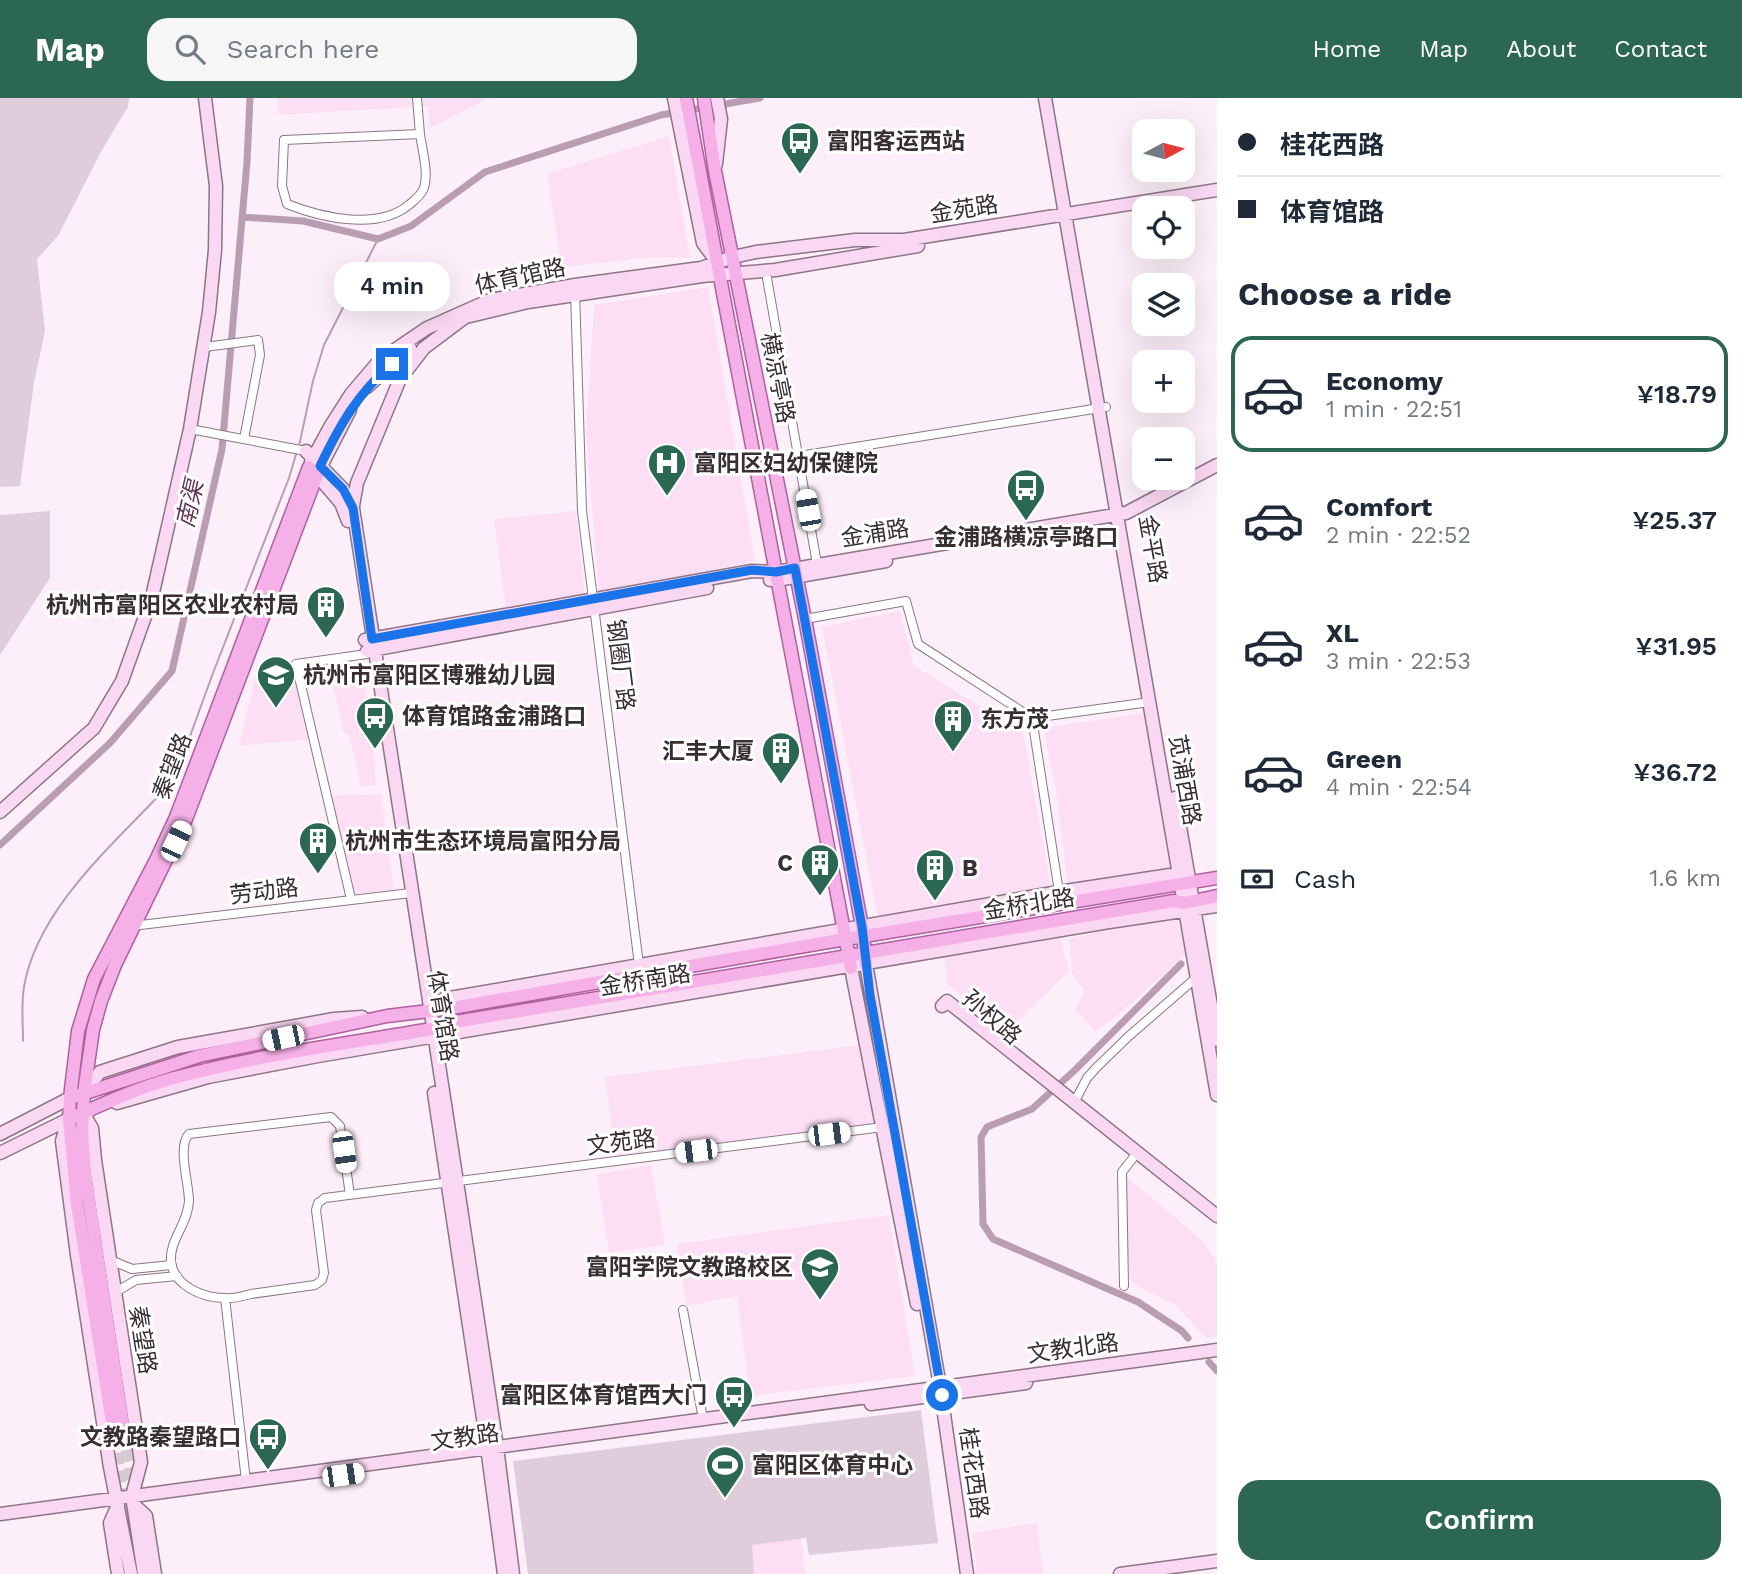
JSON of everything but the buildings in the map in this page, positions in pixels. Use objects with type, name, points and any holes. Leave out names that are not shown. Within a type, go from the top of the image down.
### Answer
[{"type":"main road","name":"横凉亭路","points":[[679,98],[717,262],[849,961]]},
{"type":"main road","name":"横凉亭路","points":[[704,98],[714,119],[716,171],[805,618],[865,958]]},
{"type":"main road","name":"秦望路","points":[[128,926],[94,979],[83,1008],[68,1119],[77,1204],[119,1434],[82,1133],[84,1092],[93,1030],[128,926],[176,817],[311,461]]},
{"type":"main road","name":"金桥北路","points":[[862,932],[1217,878]]},
{"type":"main road","name":"金桥北路","points":[[849,961],[1174,901],[1189,906],[1217,896]]},
{"type":"main road","name":"金桥南路","points":[[69,1098],[199,1056],[387,1016],[568,987],[844,935]]},
{"type":"main road","name":"金桥南路","points":[[68,1119],[102,1103],[171,1079],[216,1067],[429,1033],[443,1024],[608,996],[849,961]]},
{"type":"main road","points":[[568,987],[585,975]]},
{"type":"street","points":[[0,812],[47,767],[94,728],[122,681],[152,597],[197,430],[210,347],[216,186],[205,98]]},
{"type":"street","points":[[417,98],[425,173],[424,189],[413,202],[391,217],[357,220],[302,210],[287,204],[282,186],[284,140],[419,134]]},
{"type":"street","name":"横凉亭路","points":[[714,119],[717,98]]},
{"type":"street","name":"金平路","points":[[1045,98],[1103,408],[1185,884]]},
{"type":"street","name":"金平路","points":[[1053,98],[1068,218]]},
{"type":"street","name":"金苑路","points":[[717,262],[733,257],[855,240],[904,240],[1068,218],[1217,190]]},
{"type":"street","points":[[1195,201],[1217,198]]},
{"type":"street","points":[[1068,218],[1132,210]]},
{"type":"street","name":"体育馆路","points":[[311,461],[351,394],[380,360],[427,328],[490,300],[789,268],[1068,218]]},
{"type":"street","name":"体育馆路","points":[[311,461],[371,382],[411,347],[440,328],[464,318],[575,290],[701,268],[717,262]]},
{"type":"street","points":[[767,278],[817,564]]},
{"type":"street","name":"钢圈厂路","points":[[575,290],[582,511],[639,965]]},
{"type":"street","name":"体育馆路","points":[[464,318],[424,348],[400,379],[360,475],[350,512],[513,1574]]},
{"type":"street","points":[[210,347],[258,340],[260,355],[240,438]]},
{"type":"street","points":[[799,456],[1103,408]]},
{"type":"street","points":[[197,430],[287,447],[311,461]]},
{"type":"street","name":"体育馆路","points":[[311,461],[350,512]]},
{"type":"street","name":"金浦路","points":[[796,572],[817,564],[1122,518],[1217,465]]},
{"type":"street","name":"金浦路","points":[[369,647],[594,604],[752,570],[776,576],[1122,518],[1217,472]]},
{"type":"street","name":"苋浦西路","points":[[1122,518],[1150,702],[1217,1040]]},
{"type":"street","points":[[805,618],[906,601],[918,644],[1032,718],[1150,702]]},
{"type":"street","points":[[351,900],[296,664],[369,647]]},
{"type":"street","points":[[1032,718],[1059,892]]},
{"type":"street","name":"金桥北路","points":[[862,932],[1059,892],[1170,875],[1185,884]]},
{"type":"street","name":"劳动路","points":[[128,926],[407,893]]},
{"type":"street","points":[[865,958],[1109,922],[1189,906],[1217,906]]},
{"type":"street","name":"苋浦西路","points":[[1189,906],[1197,977],[1217,1095]]},
{"type":"street","points":[[1089,915],[1109,922]]},
{"type":"street","name":"金桥南路","points":[[425,1012],[444,999],[639,965],[862,932]]},
{"type":"street","name":"桂花西路","points":[[865,958],[967,1574]]},
{"type":"street","name":"金桥南路","points":[[429,1033],[627,1004],[849,961]]},
{"type":"street","name":"桂花西路","points":[[849,961],[938,1391],[959,1574]]},
{"type":"street","points":[[1069,1101],[1097,1066],[1129,1035],[1197,977]]},
{"type":"street","points":[[608,996],[627,1004]]},
{"type":"street","name":"孙权路","points":[[1046,1085],[947,1001],[942,1006],[1217,1216]]},
{"type":"street","points":[[0,1134],[69,1098]]},
{"type":"street","name":"孙权路","points":[[1069,1101],[1133,1158],[1217,1226]]},
{"type":"street","name":"秦望路","points":[[83,1113],[92,1128],[114,1293],[141,1462],[132,1500],[144,1574]]},
{"type":"street","points":[[246,1481],[225,1298],[191,1290],[177,1276],[172,1265],[172,1248],[188,1212],[183,1143],[189,1134],[331,1117],[340,1126],[350,1195]]},
{"type":"street","points":[[0,1153],[68,1119]]},
{"type":"street","name":"秦望路","points":[[68,1119],[62,1141],[76,1255],[131,1574]]},
{"type":"street","name":"文苑路","points":[[225,1298],[319,1283],[324,1273],[316,1206],[325,1198],[883,1127]]},
{"type":"street","points":[[1124,1286],[1122,1172],[1133,1158]]},
{"type":"street","points":[[110,1260],[132,1269],[172,1265]]},
{"type":"street","points":[[114,1293],[136,1280],[177,1276]]},
{"type":"street","points":[[683,1310],[703,1419]]},
{"type":"street","name":"文教北路","points":[[938,1391],[1214,1354]]},
{"type":"street","name":"文教路","points":[[132,1500],[246,1481],[492,1451],[703,1419],[938,1391]]},
{"type":"street","name":"文教路","points":[[0,1522],[132,1500],[938,1391]]},
{"type":"street","name":"体育馆路","points":[[492,1451],[503,1574]]},
{"type":"street","points":[[132,1500],[146,1516],[155,1574]]},
{"type":"street","points":[[118,1502],[110,1523],[118,1574]]},
{"type":"street","name":"文教路","points":[[0,1514],[118,1502]]},
{"type":"street","points":[[1120,1574],[1217,1561]]},
{"type":"street","points":[[1172,1574],[1217,1568]]},
{"type":"shaded area","points":[[0,98],[129,98],[128,107],[103,148],[58,236],[37,259],[45,331],[34,383],[20,486],[0,487]]},
{"type":"shaded area","points":[[278,98],[489,98],[430,128],[428,106],[279,115]]},
{"type":"shaded area","points":[[669,136],[690,258],[653,257],[562,267],[547,174]]},
{"type":"shaded area","name":"富阳区妇幼保健院","points":[[708,287],[755,561],[599,596],[586,432],[594,305]]},
{"type":"shaded area","points":[[50,511],[50,578],[0,655],[0,515]]},
{"type":"shaded area","points":[[576,511],[585,596],[506,611],[494,519]]},
{"type":"shaded area","points":[[900,611],[914,666],[1023,732],[1052,893],[879,923],[822,627]]},
{"type":"shaded area","points":[[362,667],[372,732],[376,785],[361,787],[349,734],[344,734],[330,671]]},
{"type":"shaded area","name":"杭州市富阳区博雅幼儿园","points":[[293,674],[312,739],[239,746],[255,679]]},
{"type":"shaded area","points":[[1144,713],[1174,870],[1068,889],[1056,790],[1043,728]]},
{"type":"shaded area","points":[[381,794],[394,890],[353,894],[332,796]]},
{"type":"shaded area","points":[[1177,919],[1186,954],[1116,1017],[1095,1031],[1075,1009],[1085,992],[1072,974],[1069,939],[1109,929]]},
{"type":"shaded area","points":[[1060,938],[1069,971],[1006,1032],[947,984],[944,956]]},
{"type":"shaded area","points":[[861,1045],[875,1127],[616,1161],[605,1077]]},
{"type":"shaded area","points":[[651,1165],[665,1245],[609,1253],[597,1174]]},
{"type":"shaded area","points":[[1128,1178],[1203,1241],[1217,1262],[1217,1336],[1206,1338],[1174,1304],[1130,1280],[1122,1183]]},
{"type":"shaded area","name":"富阳学院文教路校区","points":[[889,1215],[915,1376],[750,1396],[737,1296],[687,1306],[677,1244]]},
{"type":"shaded area","name":"富阳区体育中心","points":[[921,1410],[938,1543],[809,1555],[806,1538],[752,1545],[754,1574],[528,1574],[513,1461]]},
{"type":"shaded area","points":[[1037,1523],[1043,1574],[977,1574],[972,1533]]},
{"type":"shaded area","points":[[801,1538],[805,1574],[754,1574],[751,1545]]},
{"type":"waterway","name":"南渠","points":[[0,845],[110,743],[172,671],[222,449],[250,98]]},
{"type":"waterway","points":[[242,217],[303,221],[378,239],[411,226],[485,172],[661,115],[760,98]]},
{"type":"waterway","points":[[299,446],[324,345],[378,239]]},
{"type":"waterway","points":[[23,1041],[24,987],[32,958],[44,931],[80,880],[165,789],[177,772],[297,451]]},
{"type":"waterway","points":[[1181,964],[1032,1109],[987,1127],[981,1137],[983,1224],[993,1239],[1138,1302],[1182,1331],[1188,1338]]},
{"type":"waterway","points":[[1209,1362],[1217,1371]]},
{"type":"tunnel","points":[[124,1432],[134,1491]]},
{"type":"tunnel","points":[[114,1435],[128,1532]]},
{"type":"place","name":"富阳客运西站","points":[[800,175]]},
{"type":"place","name":"富阳区妇幼保健院","points":[[667,497]]},
{"type":"place","name":"金浦路横凉亭路口","points":[[1026,522]]},
{"type":"place","name":"杭州市富阳区农业农村局","points":[[326,639]]},
{"type":"place","name":"杭州市富阳区博雅幼儿园","points":[[276,709]]},
{"type":"place","name":"体育馆路金浦路口","points":[[375,750]]},
{"type":"place","name":"东方茂","points":[[953,753]]},
{"type":"place","name":"汇丰大厦","points":[[781,785]]},
{"type":"place","name":"杭州市生态环境局富阳分局","points":[[318,875]]},
{"type":"place","name":"C","points":[[820,897]]},
{"type":"place","name":"B","points":[[935,902]]},
{"type":"place","name":"富阳学院文教路校区","points":[[820,1301]]},
{"type":"place","name":"富阳区体育馆西大门","points":[[734,1429]]},
{"type":"place","name":"文教路秦望路口","points":[[268,1471]]},
{"type":"place","name":"富阳区体育中心","points":[[725,1499]]},
{"type":"route","points":[[392,364],[371,382],[356,401],[320,466],[343,489],[353,508],[372,639],[752,570],[776,572],[795,568],[862,927],[870,995],[942,1395]]}]
